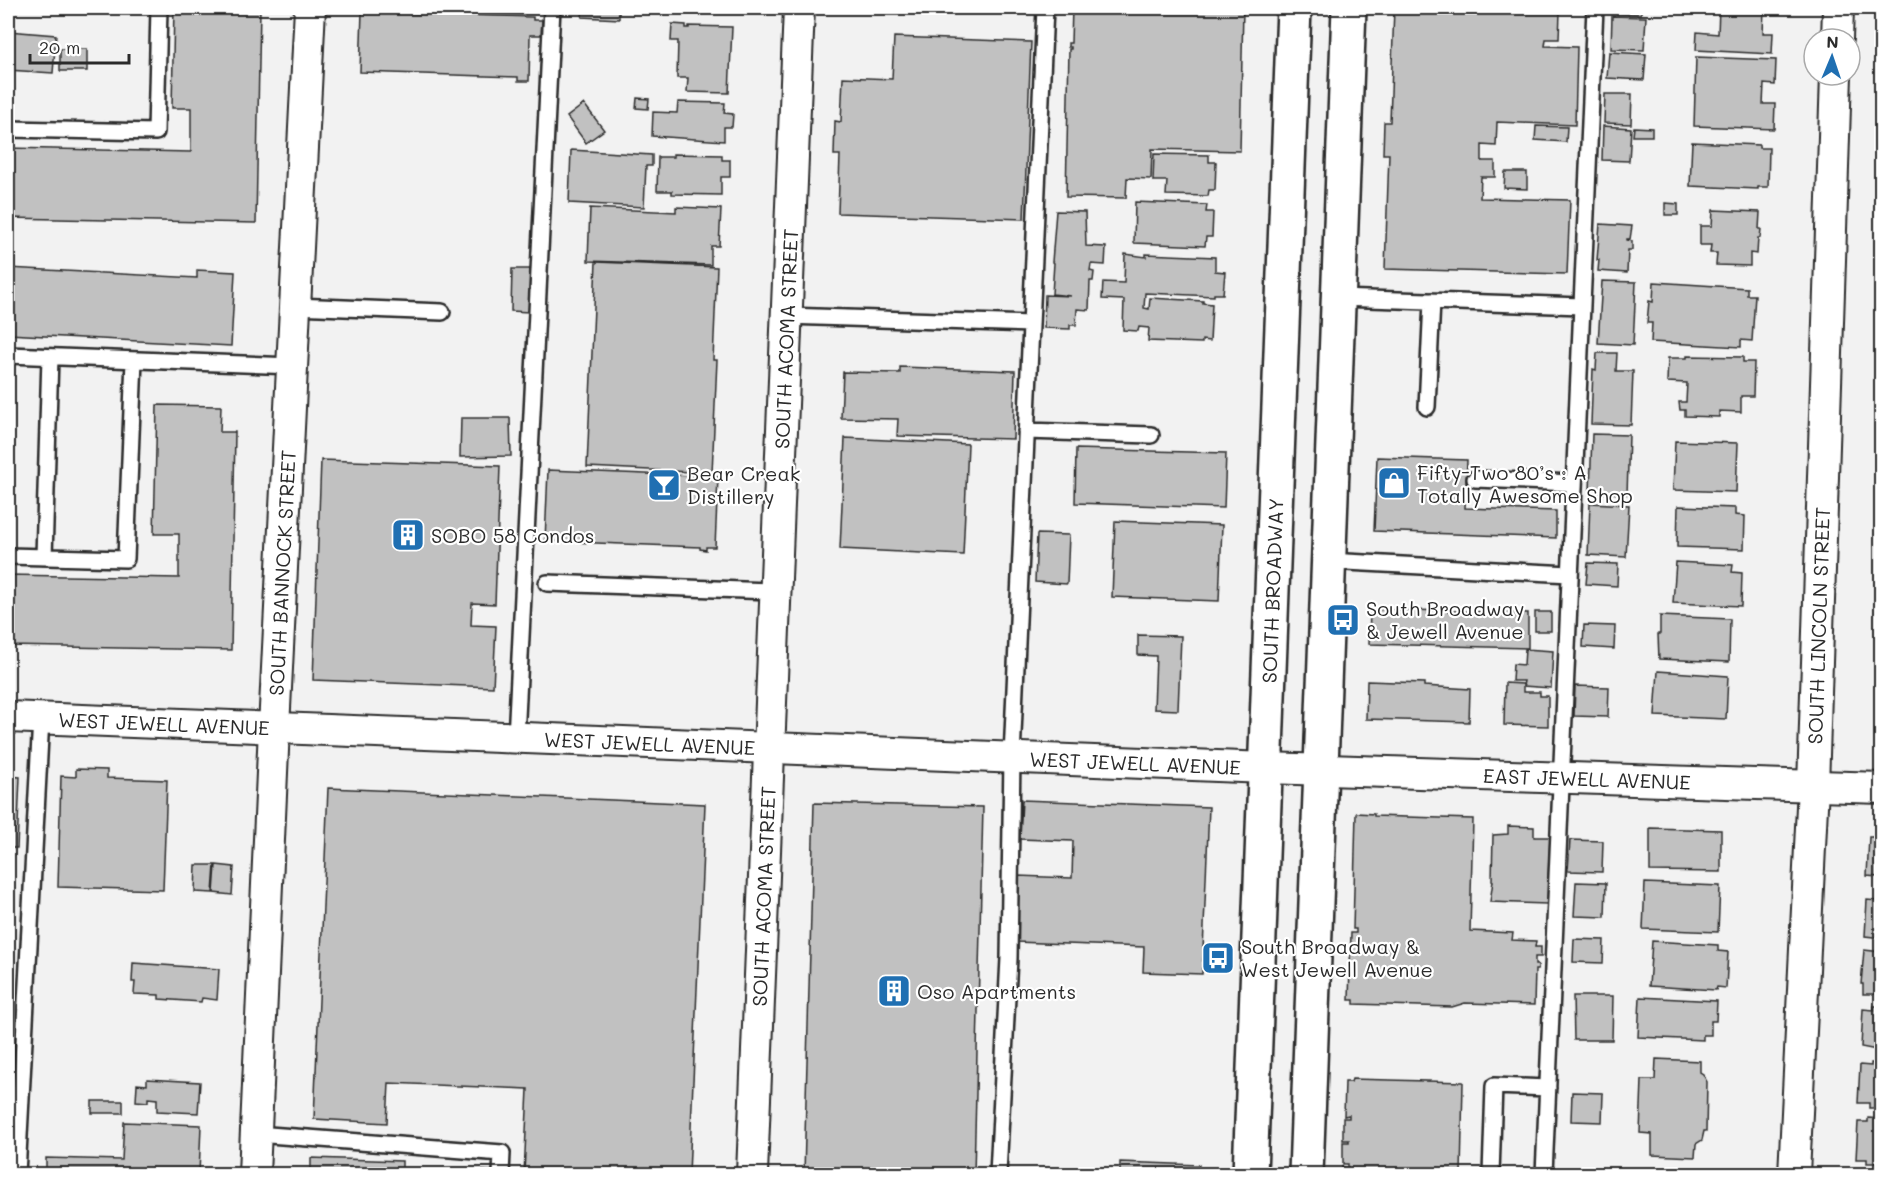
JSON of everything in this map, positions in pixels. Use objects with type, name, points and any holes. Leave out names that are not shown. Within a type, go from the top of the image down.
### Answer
[{"type":"main road","name":"SOUTH BROADWAY","points":[[1294,8],[1293,769],[1306,1174]]},
{"type":"main road","name":"SOUTH BROADWAY","points":[[1250,1174],[1293,769],[1328,561],[1349,8]]},
{"type":"street","name":"SOUTH BANNOCK STREET","points":[[254,1174],[273,728],[310,8]]},
{"type":"street","name":"SOUTH ACOMA STREET","points":[[752,1174],[774,591],[800,8]]},
{"type":"street","points":[[1837,27],[1838,8]]},
{"type":"street","name":"SOUTH LINCOLN STREET","points":[[1794,1174],[1813,786],[1836,87]]},
{"type":"street","name":"WEST JEWELL AVENUE","points":[[8,717],[1293,769]]},
{"type":"street","name":"EAST JEWELL AVENUE","points":[[1293,769],[1881,788]]},
{"type":"lane","points":[[8,129],[156,132],[159,8]]},
{"type":"lane","points":[[516,738],[552,8]]},
{"type":"lane","points":[[998,1174],[1009,958],[1012,757],[1045,8]]},
{"type":"lane","points":[[1544,1174],[1595,8]]},
{"type":"lane","points":[[1338,298],[1582,306]]},
{"type":"lane","points":[[1427,407],[1432,301]]},
{"type":"lane","points":[[295,306],[442,312]]},
{"type":"lane","points":[[786,316],[1031,324]]},
{"type":"lane","points":[[8,355],[293,366]]},
{"type":"lane","points":[[44,557],[50,357]]},
{"type":"lane","points":[[8,556],[126,559],[134,360]]},
{"type":"lane","points":[[1026,431],[1151,435]]},
{"type":"lane","points":[[1475,478],[1574,483]]},
{"type":"lane","points":[[1328,561],[1570,574]]},
{"type":"lane","points":[[547,583],[774,591]]},
{"type":"lane","points":[[17,1174],[41,718]]},
{"type":"lane","points":[[1491,1174],[1494,1086],[1548,1088]]},
{"type":"lane","points":[[256,1134],[502,1153],[501,1174]]},
{"type":"building","points":[[174,8],[260,8],[256,223],[8,218],[8,148],[191,152],[191,108],[172,108]]},
{"type":"building","points":[[583,8],[619,8],[619,19],[582,17]]},
{"type":"building","points":[[1072,8],[1243,8],[1240,151],[1152,149],[1151,179],[1127,178],[1126,198],[1066,197],[1069,49],[1071,49],[1068,43],[1071,43]]},
{"type":"building","points":[[1394,8],[1547,8],[1547,11],[1560,12],[1559,39],[1546,39],[1545,46],[1577,47],[1575,125],[1497,122],[1496,146],[1482,145],[1482,161],[1495,161],[1495,177],[1481,177],[1480,198],[1570,200],[1567,274],[1385,269],[1389,154],[1383,154],[1384,122],[1390,122]]},
{"type":"building","points":[[1610,8],[1641,8],[1641,14],[1609,13]]},
{"type":"building","points":[[1719,8],[1764,8],[1763,33],[1773,33],[1772,54],[1696,50],[1697,32],[1718,34]]},
{"type":"building","points":[[362,12],[533,17],[533,20],[542,20],[541,35],[530,35],[529,81],[518,81],[518,77],[360,72]]},
{"type":"building","points":[[1612,16],[1646,17],[1644,50],[1611,49]]},
{"type":"building","points":[[672,24],[686,25],[686,28],[689,26],[732,27],[729,93],[687,92],[688,78],[677,78],[678,41],[671,41]]},
{"type":"building","points":[[8,31],[56,35],[53,73],[8,70]]},
{"type":"building","points":[[894,37],[1031,42],[1024,219],[838,213],[840,155],[834,155],[835,121],[841,122],[843,77],[892,79]]},
{"type":"building","points":[[60,49],[87,49],[87,71],[60,71]]},
{"type":"building","points":[[1609,52],[1646,54],[1644,80],[1607,78]]},
{"type":"building","points":[[1696,57],[1776,60],[1775,85],[1764,84],[1763,104],[1775,104],[1774,129],[1694,126]]},
{"type":"building","points":[[1605,94],[1632,94],[1631,124],[1604,123]]},
{"type":"building","points":[[637,98],[649,99],[648,109],[636,108]]},
{"type":"building","points":[[678,102],[725,103],[724,113],[733,114],[732,127],[724,127],[724,141],[652,136],[653,112],[677,113]]},
{"type":"building","points":[[584,104],[604,130],[586,143],[567,117]]},
{"type":"building","points":[[1536,126],[1567,127],[1566,142],[1535,140]]},
{"type":"building","points":[[1603,126],[1631,128],[1629,161],[1602,160]]},
{"type":"building","points":[[1634,127],[1652,128],[1652,136],[1633,136]]},
{"type":"building","points":[[1692,142],[1759,145],[1759,148],[1769,148],[1768,187],[1758,187],[1758,189],[1690,186]]},
{"type":"building","points":[[571,150],[652,155],[652,166],[646,166],[644,207],[569,203]]},
{"type":"building","points":[[673,154],[722,155],[722,160],[730,160],[730,177],[721,177],[721,195],[672,194],[672,191],[657,191],[658,157],[673,157]]},
{"type":"building","points":[[1154,154],[1209,155],[1209,162],[1216,162],[1215,190],[1209,190],[1208,196],[1166,195],[1167,181],[1153,181]]},
{"type":"building","points":[[1505,172],[1527,172],[1527,189],[1504,188]]},
{"type":"building","points":[[1135,202],[1207,205],[1206,212],[1213,212],[1212,237],[1206,237],[1205,246],[1134,243]]},
{"type":"building","points":[[1665,203],[1678,204],[1678,215],[1665,215]]},
{"type":"building","points":[[676,207],[721,209],[719,246],[711,246],[711,265],[588,261],[590,208],[676,212]]},
{"type":"building","points":[[1713,210],[1760,212],[1760,238],[1758,238],[1757,254],[1750,253],[1750,266],[1716,265],[1717,253],[1710,253],[1711,245],[1700,245],[1700,226],[1712,226]]},
{"type":"building","points":[[1056,211],[1085,212],[1086,246],[1106,247],[1105,265],[1091,264],[1090,271],[1094,272],[1093,281],[1090,281],[1089,310],[1077,309],[1076,325],[1070,325],[1070,329],[1044,328],[1045,295],[1071,296],[1052,294]]},
{"type":"building","points":[[1600,224],[1632,226],[1630,239],[1627,239],[1632,241],[1632,250],[1628,250],[1627,273],[1598,271]]},
{"type":"building","points":[[1125,254],[1146,257],[1146,254],[1215,257],[1215,271],[1225,272],[1223,294],[1214,294],[1214,296],[1145,293],[1144,308],[1149,309],[1150,298],[1203,301],[1203,303],[1212,304],[1210,341],[1202,340],[1202,343],[1148,341],[1149,328],[1139,327],[1138,331],[1123,330],[1124,300],[1102,299],[1103,282],[1124,283]]},
{"type":"building","points":[[596,262],[717,267],[713,360],[717,360],[712,473],[587,467]]},
{"type":"building","points":[[8,268],[197,278],[197,270],[235,272],[231,346],[8,334]]},
{"type":"building","points":[[512,269],[530,269],[529,312],[511,311]]},
{"type":"building","points":[[1602,281],[1636,282],[1633,345],[1598,343]]},
{"type":"building","points":[[1654,282],[1747,288],[1747,295],[1755,295],[1752,341],[1741,340],[1741,347],[1651,342],[1652,323],[1647,323],[1649,301],[1653,302]]},
{"type":"building","points":[[1597,353],[1617,353],[1616,371],[1633,371],[1631,425],[1591,424],[1593,369],[1596,370]]},
{"type":"building","points":[[1687,356],[1743,357],[1743,362],[1754,362],[1753,396],[1741,396],[1741,412],[1719,411],[1719,417],[1685,416],[1685,410],[1680,410],[1679,402],[1686,402],[1687,383],[1667,382],[1668,358],[1687,358]]},
{"type":"building","points":[[900,367],[1015,371],[1013,439],[897,436],[898,419],[841,418],[843,372],[900,373]]},
{"type":"building","points":[[157,405],[221,406],[220,432],[235,432],[231,650],[8,646],[8,575],[179,578],[179,534],[154,534]]},
{"type":"building","points":[[461,418],[510,418],[511,456],[460,457]]},
{"type":"building","points":[[1592,434],[1629,435],[1627,494],[1590,492]]},
{"type":"building","points":[[845,438],[968,444],[963,555],[840,549]]},
{"type":"building","points":[[1675,441],[1738,443],[1736,492],[1673,490]]},
{"type":"building","points":[[1076,449],[1226,453],[1224,508],[1075,503]]},
{"type":"building","points":[[1377,457],[1467,460],[1465,508],[1556,511],[1556,538],[1374,531]]},
{"type":"building","name":"SOBO 58 Condos","points":[[321,460],[500,466],[495,604],[472,603],[471,625],[496,626],[493,687],[313,680]]},
{"type":"building","points":[[548,470],[718,477],[715,547],[706,547],[706,550],[700,547],[545,541]]},
{"type":"building","points":[[1590,503],[1629,505],[1626,557],[1588,555]]},
{"type":"building","points":[[1678,506],[1735,508],[1735,515],[1745,516],[1744,549],[1677,547]]},
{"type":"building","points":[[1115,521],[1222,525],[1219,601],[1112,597]]},
{"type":"building","points":[[1037,534],[1069,535],[1067,584],[1035,582]]},
{"type":"building","points":[[1676,562],[1733,565],[1732,572],[1742,573],[1741,606],[1673,603]]},
{"type":"building","points":[[1588,563],[1618,564],[1617,586],[1586,584]]},
{"type":"building","points":[[1370,609],[1528,613],[1528,648],[1369,644]]},
{"type":"building","points":[[1535,612],[1551,612],[1551,631],[1535,631]]},
{"type":"building","points":[[1660,616],[1730,619],[1729,662],[1659,659]]},
{"type":"building","points":[[1584,625],[1615,626],[1614,649],[1583,647]]},
{"type":"building","points":[[1138,635],[1181,636],[1178,710],[1154,709],[1156,656],[1138,655]]},
{"type":"building","points":[[1525,649],[1553,651],[1551,688],[1523,686],[1524,681],[1512,681],[1513,664],[1524,665]]},
{"type":"building","points":[[1658,671],[1728,676],[1726,719],[1655,716]]},
{"type":"building","points":[[1367,681],[1424,683],[1424,686],[1470,689],[1469,722],[1366,719]]},
{"type":"building","points":[[1505,683],[1523,684],[1523,692],[1540,692],[1540,696],[1548,696],[1548,726],[1504,725]]},
{"type":"building","points":[[1575,686],[1609,687],[1608,717],[1574,716]]},
{"type":"building","points":[[76,769],[107,770],[107,778],[167,780],[163,890],[58,887],[61,776],[76,777]]},
{"type":"building","points":[[8,776],[20,777],[17,848],[8,848]]},
{"type":"building","points":[[328,788],[705,804],[689,1174],[524,1174],[528,1089],[389,1083],[387,1123],[314,1119]]},
{"type":"building","points":[[1022,800],[1209,807],[1202,974],[1143,972],[1144,947],[1016,942],[1018,876],[1072,878],[1073,841],[1020,839]]},
{"type":"building","name":"Oso Apartments","points":[[814,803],[983,807],[974,1174],[804,1174]]},
{"type":"building","points":[[1356,813],[1374,814],[1374,816],[1473,819],[1470,931],[1513,933],[1512,940],[1536,941],[1535,947],[1541,947],[1541,957],[1535,957],[1538,970],[1535,970],[1534,1005],[1465,1003],[1452,1007],[1354,1004],[1354,1000],[1349,1000],[1351,933],[1356,933],[1356,929],[1353,929]]},
{"type":"building","points":[[1508,826],[1534,827],[1534,837],[1550,837],[1547,904],[1490,902],[1493,881],[1493,835],[1508,834]]},
{"type":"building","points":[[1650,828],[1721,830],[1721,872],[1650,871]]},
{"type":"building","points":[[1882,836],[1882,879],[1878,879],[1878,877],[1867,876],[1869,837]]},
{"type":"building","points":[[1570,840],[1603,841],[1602,872],[1568,871]]},
{"type":"building","points":[[196,865],[215,865],[213,893],[195,892]]},
{"type":"building","points":[[216,865],[234,867],[232,895],[214,893]]},
{"type":"building","points":[[1576,882],[1606,883],[1605,917],[1574,916]]},
{"type":"building","points":[[1645,883],[1720,886],[1718,932],[1643,929]]},
{"type":"building","points":[[1878,895],[1882,895],[1882,938],[1865,936],[1867,900],[1878,901]]},
{"type":"building","points":[[1574,939],[1604,940],[1603,963],[1573,962]]},
{"type":"building","points":[[1652,941],[1718,945],[1718,951],[1728,952],[1726,988],[1717,987],[1716,990],[1649,986]]},
{"type":"building","points":[[1864,950],[1882,952],[1882,994],[1863,994],[1863,984],[1861,984]]},
{"type":"building","points":[[133,963],[219,969],[217,1000],[202,998],[201,1002],[159,999],[159,995],[134,994]]},
{"type":"building","points":[[1573,996],[1613,996],[1612,1040],[1574,1040]]},
{"type":"building","points":[[1640,997],[1717,1001],[1716,1021],[1711,1021],[1711,1035],[1703,1035],[1703,1040],[1638,1037]]},
{"type":"building","points":[[1874,1006],[1882,1006],[1882,1051],[1861,1047],[1863,1009],[1874,1010]]},
{"type":"building","points":[[1656,1059],[1700,1061],[1700,1072],[1707,1082],[1706,1131],[1704,1131],[1702,1140],[1696,1144],[1695,1157],[1652,1155],[1652,1134],[1640,1133],[1642,1080],[1655,1080]]},
{"type":"building","points":[[1871,1063],[1882,1063],[1882,1108],[1869,1108],[1869,1103],[1858,1103],[1860,1065],[1871,1066]]},
{"type":"building","points":[[147,1079],[200,1082],[198,1113],[157,1111],[157,1099],[148,1098],[148,1102],[136,1101],[137,1084],[147,1085]]},
{"type":"building","points":[[1352,1079],[1463,1082],[1461,1174],[1342,1174],[1342,1167],[1348,1168],[1348,1164],[1343,1164],[1343,1142],[1349,1142],[1349,1140],[1343,1140],[1343,1118],[1349,1118],[1349,1115],[1344,1116],[1345,1082],[1351,1082]]},
{"type":"building","points":[[1572,1092],[1603,1093],[1602,1122],[1571,1121]]},
{"type":"building","points":[[92,1101],[123,1101],[123,1113],[92,1113]]},
{"type":"building","points":[[1868,1118],[1882,1119],[1882,1163],[1867,1163],[1867,1159],[1856,1159],[1858,1122],[1868,1122]]},
{"type":"building","points":[[124,1122],[201,1125],[199,1174],[46,1174],[46,1158],[122,1160]]},
{"type":"building","points":[[311,1158],[402,1161],[402,1174],[311,1174]]},
{"type":"building","points":[[1120,1162],[1199,1165],[1198,1174],[1120,1174]]},
{"type":"building","points":[[468,1170],[493,1171],[492,1174],[468,1174]]},
{"type":"building","points":[[1662,1170],[1706,1170],[1706,1174],[1662,1174]]},
{"type":"place","name":"Fifty-Two 80’s : A Totally Awesome Shop","points":[[1394,483]]},
{"type":"place","name":"Bear Creak Distillery","points":[[664,485]]},
{"type":"place","name":"SOBO 58 Condos","points":[[408,535]]},
{"type":"place","name":"South Broadway & Jewell Avenue","points":[[1343,620]]},
{"type":"place","name":"South Broadway & West Jewell Avenue","points":[[1218,958]]},
{"type":"place","name":"Oso Apartments","points":[[894,991]]}]
